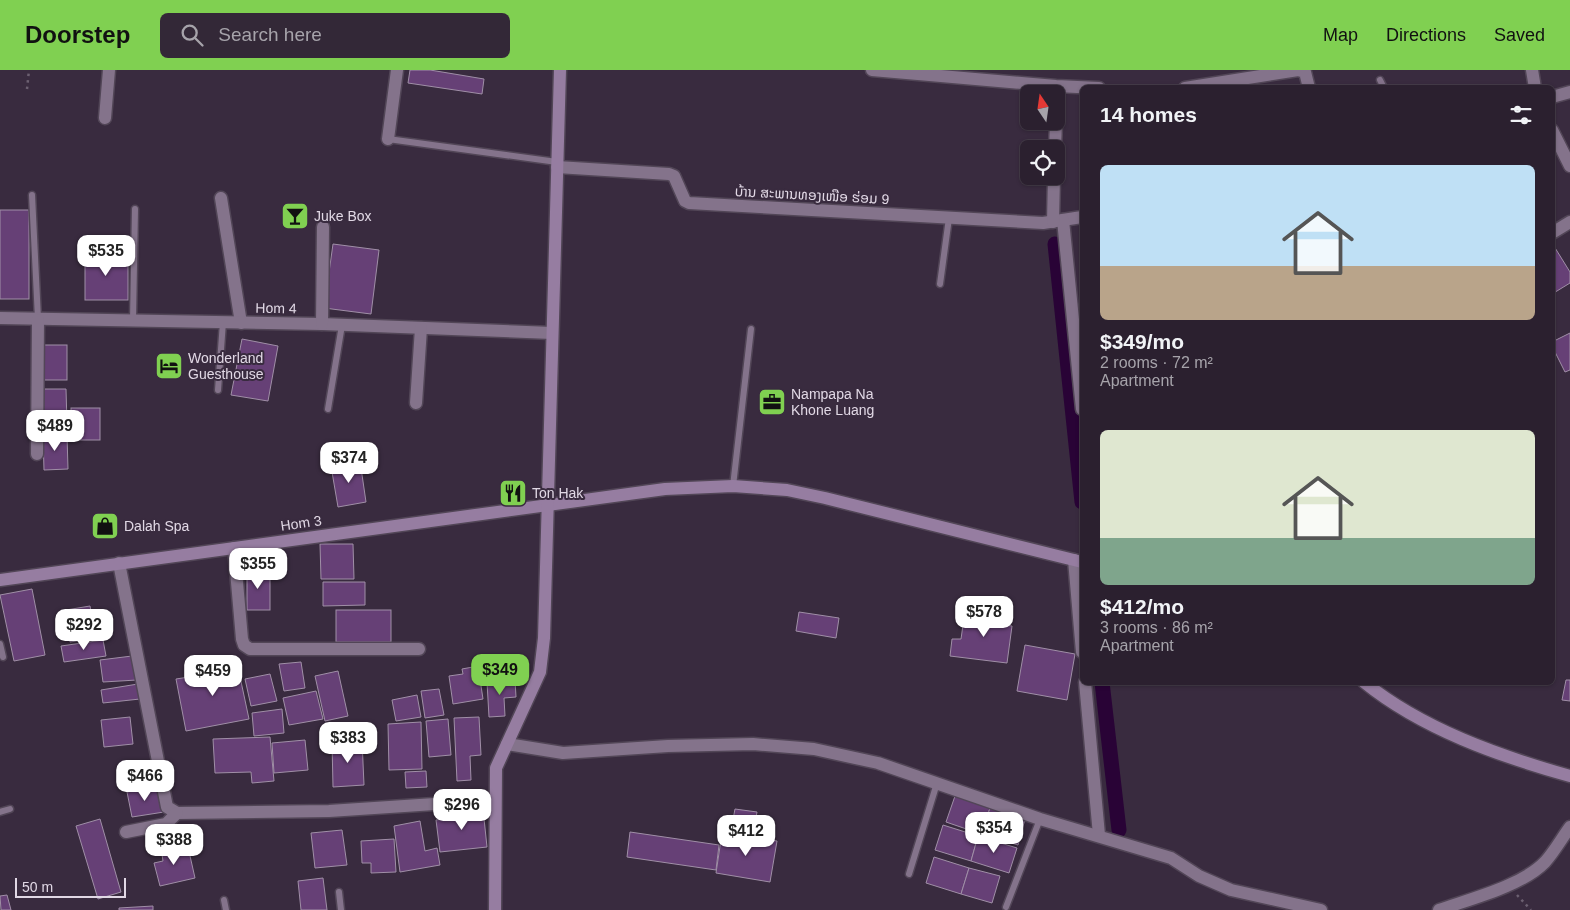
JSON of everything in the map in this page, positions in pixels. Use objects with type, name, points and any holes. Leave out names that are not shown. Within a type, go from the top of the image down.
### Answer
[{"type":"street","points":[[105,118],[109,70]]},
{"type":"street","points":[[388,139],[397,70]]},
{"type":"street","points":[[495,910],[496,768],[540,672],[544,638],[560,70]]},
{"type":"street","points":[[872,70],[1020,86]]},
{"type":"street","points":[[1204,85],[1298,70],[1305,72],[1308,85]]},
{"type":"street","points":[[1532,70],[1534,85]]},
{"type":"street","points":[[1065,90],[1080,89]]},
{"type":"street","points":[[1555,96],[1570,92]]},
{"type":"street","points":[[1555,136],[1570,166]]},
{"type":"street","name":"ບ້ານ ສະພານທອງເໜືອ ຮ່ອມ 9","points":[[557,164],[669,174],[674,176],[685,201],[689,202],[949,218],[1058,221],[1080,217]]},
{"type":"street","points":[[1055,185],[1058,221],[1079,340],[1080,363]]},
{"type":"street","points":[[221,198],[241,323]]},
{"type":"street","points":[[1555,231],[1570,222]]},
{"type":"street","points":[[322,324],[323,227]]},
{"type":"street","name":"Hom 4","points":[[0,318],[322,324],[552,334]]},
{"type":"street","points":[[37,454],[38,320]]},
{"type":"street","points":[[416,403],[421,328]]},
{"type":"street","name":"Hom 3","points":[[0,580],[665,489],[733,486],[787,490],[816,496],[1078,561]]},
{"type":"street","points":[[234,548],[242,639],[244,645],[250,649],[419,649]]},
{"type":"street","points":[[1078,561],[1080,606]]},
{"type":"street","points":[[120,564],[168,807],[177,813],[329,811],[495,800]]},
{"type":"street","points":[[1085,685],[1099,836]]},
{"type":"street","points":[[1368,685],[1390,704],[1438,729],[1540,767],[1570,776]]},
{"type":"street","points":[[507,744],[563,753],[668,746],[753,744],[814,748],[878,763],[1040,819],[1172,858],[1199,876],[1231,890],[1288,907],[1321,910]]},
{"type":"street","points":[[126,832],[166,824],[177,813]]},
{"type":"street","points":[[1439,910],[1507,885],[1530,874],[1545,862],[1570,827]]},
{"type":"lane","points":[[1380,80],[1382,85]]},
{"type":"lane","points":[[388,139],[557,164]]},
{"type":"lane","points":[[32,195],[38,320]]},
{"type":"lane","points":[[133,320],[135,209]]},
{"type":"lane","points":[[940,284],[949,218]]},
{"type":"lane","points":[[218,390],[223,322]]},
{"type":"lane","points":[[328,409],[342,325]]},
{"type":"lane","points":[[733,486],[750,329]]},
{"type":"lane","points":[[0,644],[2,657]]},
{"type":"lane","points":[[909,874],[937,783]]},
{"type":"lane","points":[[0,812],[10,809]]},
{"type":"lane","points":[[1006,907],[1040,819]]},
{"type":"lane","points":[[338,892],[341,910]]},
{"type":"lane","points":[[224,900],[226,910]]},
{"type":"path","points":[[27,89],[29,70]]},
{"type":"path","points":[[1507,885],[1531,910]]},
{"type":"building","points":[[410,70],[430,70],[484,79],[482,94],[408,83]]},
{"type":"building","points":[[0,210],[29,210],[29,299],[0,299]]},
{"type":"building","points":[[333,244],[379,250],[371,314],[324,308]]},
{"type":"building","points":[[1555,248],[1570,272],[1570,283],[1555,292]]},
{"type":"building","points":[[85,255],[128,255],[128,300],[85,300]]},
{"type":"building","points":[[1570,333],[1570,370],[1565,372],[1555,352],[1555,340]]},
{"type":"building","points":[[242,339],[278,346],[268,401],[231,395]]},
{"type":"building","points":[[43,345],[67,345],[67,380],[43,380]]},
{"type":"building","points":[[43,389],[66,389],[67,424],[43,424]]},
{"type":"building","points":[[71,408],[100,408],[100,440],[71,440]]},
{"type":"building","points":[[43,435],[67,435],[68,469],[44,470]]},
{"type":"building","points":[[360,461],[366,502],[338,507],[331,466]]},
{"type":"building","points":[[320,544],[353,544],[354,579],[321,579]]},
{"type":"building","points":[[247,569],[270,569],[270,610],[247,610]]},
{"type":"building","points":[[323,582],[365,582],[365,605],[323,606]]},
{"type":"building","points":[[32,589],[45,655],[14,661],[0,595]]},
{"type":"building","points":[[90,606],[96,638],[70,642],[69,635],[61,636],[59,622],[68,621],[66,610]]},
{"type":"building","points":[[982,606],[999,608],[998,620],[1004,620],[1003,625],[1012,626],[1007,663],[950,656],[952,639],[961,639],[964,618],[972,619],[973,614],[981,615]]},
{"type":"building","points":[[336,610],[391,610],[391,642],[336,642]]},
{"type":"building","points":[[799,612],[839,618],[836,638],[796,631]]},
{"type":"building","points":[[103,640],[106,656],[64,662],[61,646]]},
{"type":"building","points":[[1025,645],[1075,654],[1067,700],[1017,691]]},
{"type":"building","points":[[132,656],[137,680],[103,682],[100,660]]},
{"type":"building","points":[[236,658],[249,719],[186,731],[176,679],[208,674],[207,663]]},
{"type":"building","points":[[301,662],[305,688],[284,691],[279,664]]},
{"type":"building","points":[[478,666],[483,699],[453,704],[449,676],[463,674],[462,669]]},
{"type":"building","points":[[338,671],[348,716],[325,721],[315,676]]},
{"type":"building","points":[[270,674],[277,701],[251,706],[245,679]]},
{"type":"building","points":[[515,680],[516,697],[504,698],[505,716],[489,717],[487,682]]},
{"type":"building","points":[[1566,680],[1570,680],[1570,701],[1562,700]]},
{"type":"building","points":[[138,684],[140,699],[103,703],[101,690]]},
{"type":"building","points":[[439,689],[444,715],[425,718],[421,691]]},
{"type":"building","points":[[316,691],[323,719],[289,725],[283,698]]},
{"type":"building","points":[[417,695],[421,717],[396,721],[392,700]]},
{"type":"building","points":[[282,709],[284,733],[254,736],[252,713]]},
{"type":"building","points":[[130,717],[133,744],[104,747],[101,720]]},
{"type":"building","points":[[479,717],[481,755],[470,756],[471,780],[457,781],[454,718]]},
{"type":"building","points":[[448,719],[451,755],[429,757],[426,721]]},
{"type":"building","points":[[421,722],[422,769],[389,770],[388,724]]},
{"type":"building","points":[[270,737],[274,781],[252,783],[251,772],[215,773],[213,739]]},
{"type":"building","points":[[305,740],[308,770],[274,773],[272,743]]},
{"type":"building","points":[[362,740],[364,785],[333,787],[332,742]]},
{"type":"building","points":[[426,771],[427,787],[406,788],[405,772]]},
{"type":"building","points":[[158,786],[164,812],[132,817],[127,792]]},
{"type":"building","points":[[955,796],[990,808],[981,834],[946,822]]},
{"type":"building","points":[[990,808],[1025,819],[1018,845],[981,834]]},
{"type":"building","points":[[483,809],[487,847],[440,852],[436,820],[451,818],[450,813]]},
{"type":"building","points":[[735,809],[757,812],[753,834],[731,830]]},
{"type":"building","points":[[100,819],[121,892],[98,899],[76,826]]},
{"type":"building","points":[[420,821],[425,851],[437,848],[440,865],[400,872],[394,826]]},
{"type":"building","points":[[943,825],[978,836],[971,861],[935,850]]},
{"type":"building","points":[[342,830],[347,865],[315,868],[311,833]]},
{"type":"building","points":[[630,832],[719,845],[716,870],[627,857]]},
{"type":"building","points":[[722,833],[777,841],[770,882],[716,873]]},
{"type":"building","points":[[978,836],[1017,848],[1009,873],[971,861]]},
{"type":"building","points":[[394,839],[396,872],[371,873],[371,863],[362,863],[361,841]]},
{"type":"building","points":[[173,846],[174,850],[188,847],[195,878],[160,886],[154,863],[163,861],[161,848]]},
{"type":"building","points":[[934,857],[969,868],[961,894],[926,883]]},
{"type":"building","points":[[969,868],[1000,876],[992,903],[961,894]]},
{"type":"building","points":[[323,878],[327,910],[301,910],[298,881]]},
{"type":"building","points":[[7,895],[11,910],[1,910],[0,896]]},
{"type":"building","points":[[153,906],[153,910],[119,910],[119,908]]},
{"type":"waterway","points":[[1055,244],[1080,483]]},
{"type":"waterway","points":[[1102,685],[1119,830]]},
{"type":"place","name":"Juke Box","points":[[295,216]]},
{"type":"place","name":"Wonderland Guesthouse","points":[[169,366]]},
{"type":"place","name":"Nampapa Na Khone Luang","points":[[772,402]]},
{"type":"place","name":"Ton Hak","points":[[513,493]]},
{"type":"place","name":"Dalah Spa","points":[[105,526]]}]
